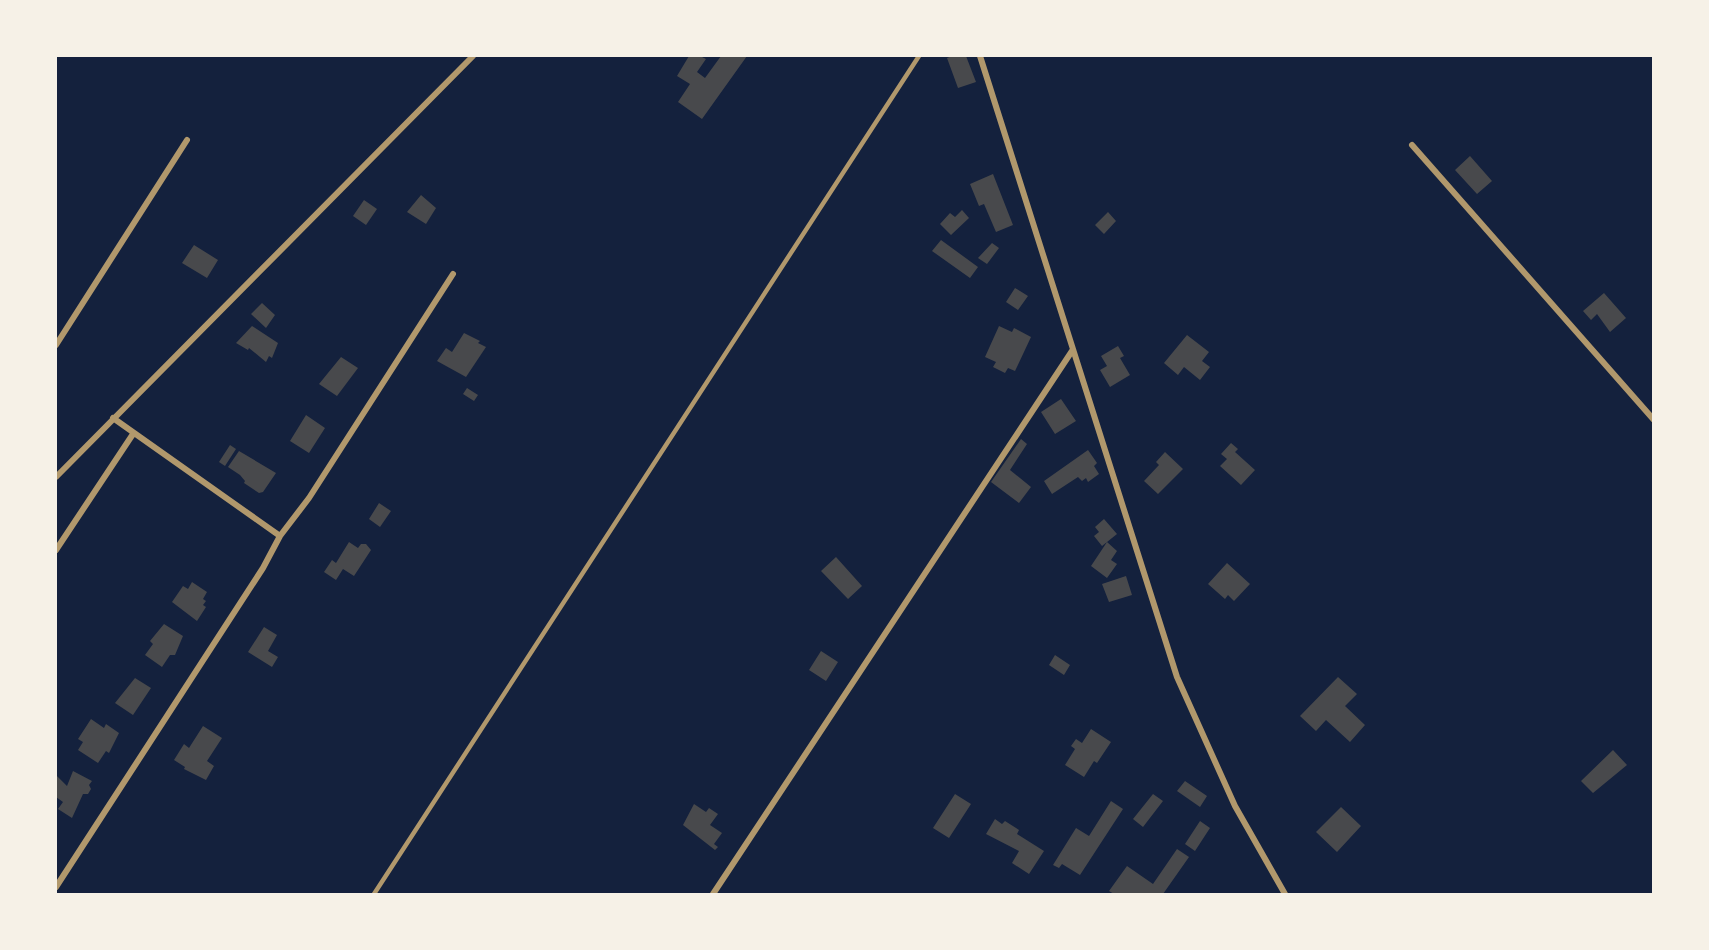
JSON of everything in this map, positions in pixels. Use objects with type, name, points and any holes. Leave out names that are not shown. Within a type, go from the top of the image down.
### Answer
[{"type":"street","points":[[56,477],[473,56]]},
{"type":"street","points":[[980,56],[1177,677],[1235,806],[1286,894]]},
{"type":"street","points":[[56,345],[187,140]]},
{"type":"street","points":[[1412,145],[1653,420]]},
{"type":"street","points":[[56,887],[263,568],[280,536],[309,498],[453,274]]},
{"type":"street","points":[[713,894],[1072,351]]},
{"type":"street","points":[[113,418],[280,536]]},
{"type":"street","points":[[56,550],[133,434]]},
{"type":"lane","points":[[374,894],[919,56]]},
{"type":"building","points":[[689,56],[700,56],[706,59],[697,72],[705,78],[721,56],[747,56],[702,119],[678,102],[690,84],[677,76]]},
{"type":"building","points":[[966,56],[976,82],[958,88],[947,58]]},
{"type":"building","points":[[1470,156],[1492,181],[1477,194],[1455,170]]},
{"type":"building","points":[[993,174],[1013,225],[996,232],[984,204],[979,206],[970,184]]},
{"type":"building","points":[[421,195],[436,208],[426,224],[407,212]]},
{"type":"building","points":[[364,200],[377,209],[366,225],[353,216]]},
{"type":"building","points":[[962,210],[969,218],[951,235],[940,224],[950,213],[955,217]]},
{"type":"building","points":[[1108,212],[1116,221],[1104,234],[1095,225]]},
{"type":"building","points":[[941,240],[978,267],[970,278],[932,251]]},
{"type":"building","points":[[992,243],[999,248],[987,264],[978,258]]},
{"type":"building","points":[[194,245],[218,260],[207,278],[182,263]]},
{"type":"building","points":[[1015,288],[1028,296],[1018,310],[1006,302]]},
{"type":"building","points":[[1604,293],[1626,318],[1610,332],[1597,314],[1591,320],[1583,311]]},
{"type":"building","points":[[262,303],[275,315],[266,328],[251,314]]},
{"type":"building","points":[[252,326],[278,343],[272,358],[269,356],[266,362],[249,348],[248,350],[236,343]]},
{"type":"building","points":[[999,326],[1012,332],[1014,328],[1031,337],[1015,371],[1008,368],[1005,373],[993,367],[996,362],[985,357]]},
{"type":"building","points":[[464,333],[480,341],[478,343],[486,347],[466,377],[437,361],[446,348],[452,352]]},
{"type":"building","points":[[1187,335],[1209,352],[1202,361],[1210,367],[1200,380],[1184,367],[1178,375],[1164,363]]},
{"type":"building","points":[[1118,346],[1124,356],[1120,358],[1130,375],[1110,387],[1100,370],[1107,366],[1101,356]]},
{"type":"building","points":[[341,357],[358,368],[337,396],[319,384]]},
{"type":"building","points":[[467,388],[478,395],[474,401],[463,394]]},
{"type":"building","points":[[1061,399],[1076,421],[1055,434],[1041,412]]},
{"type":"building","points":[[306,415],[325,428],[309,453],[290,441]]},
{"type":"building","points":[[1021,439],[1027,444],[1010,470],[1031,487],[1019,503],[991,482]]},
{"type":"building","points":[[1231,443],[1238,449],[1235,452],[1255,470],[1241,485],[1220,466],[1227,459],[1221,454]]},
{"type":"building","points":[[230,445],[236,449],[225,466],[219,462]]},
{"type":"building","points":[[1088,450],[1097,463],[1094,466],[1099,474],[1088,482],[1086,478],[1082,481],[1078,477],[1052,494],[1044,481]]},
{"type":"building","points":[[239,451],[276,473],[263,492],[259,493],[244,483],[240,475],[228,467]]},
{"type":"building","points":[[1165,452],[1183,469],[1158,494],[1144,481],[1159,465],[1156,462]]},
{"type":"building","points":[[379,503],[391,511],[380,527],[369,519]]},
{"type":"building","points":[[1104,519],[1117,534],[1102,546],[1094,536],[1099,532],[1095,527]]},
{"type":"building","points":[[349,542],[358,548],[361,544],[366,544],[371,550],[354,576],[343,569],[336,580],[324,572],[332,560],[336,563]]},
{"type":"building","points":[[1107,542],[1117,551],[1111,560],[1117,564],[1107,578],[1091,566]]},
{"type":"building","points":[[836,557],[862,586],[848,599],[821,571]]},
{"type":"building","points":[[1227,563],[1250,584],[1234,601],[1228,595],[1225,599],[1208,584]]},
{"type":"building","points":[[1126,576],[1132,595],[1109,602],[1102,584]]},
{"type":"building","points":[[192,582],[207,592],[203,599],[206,601],[203,605],[206,607],[197,621],[172,602],[183,586],[188,589]]},
{"type":"building","points":[[164,624],[183,636],[175,655],[170,655],[162,667],[145,655],[153,644],[150,641]]},
{"type":"building","points":[[264,627],[277,635],[268,651],[278,657],[272,667],[248,652]]},
{"type":"building","points":[[821,651],[838,662],[826,681],[809,670]]},
{"type":"building","points":[[1055,655],[1070,665],[1064,675],[1049,665]]},
{"type":"building","points":[[1338,677],[1357,694],[1345,706],[1365,725],[1350,742],[1326,720],[1316,731],[1300,716]]},
{"type":"building","points":[[135,678],[151,688],[133,715],[115,703]]},
{"type":"building","points":[[91,719],[104,728],[106,724],[119,733],[109,753],[106,751],[98,763],[78,750],[83,742],[78,739]]},
{"type":"building","points":[[203,726],[222,738],[207,761],[214,766],[206,780],[184,769],[185,767],[174,760],[184,744],[189,748]]},
{"type":"building","points":[[1091,729],[1111,742],[1097,763],[1094,761],[1084,777],[1065,765],[1075,749],[1071,746],[1076,739],[1082,743]]},
{"type":"building","points":[[1613,750],[1627,765],[1593,793],[1581,781]]},
{"type":"building","points":[[73,771],[92,781],[89,785],[91,789],[88,794],[83,794],[72,818],[58,809],[63,802],[56,797],[56,775],[67,786]]},
{"type":"building","points":[[1185,781],[1207,796],[1200,807],[1177,791]]},
{"type":"building","points":[[955,794],[971,804],[949,838],[933,828]]},
{"type":"building","points":[[1153,794],[1163,801],[1143,827],[1133,819]]},
{"type":"building","points":[[1111,801],[1123,809],[1080,875],[1062,864],[1059,868],[1053,865],[1076,828],[1089,836]]},
{"type":"building","points":[[694,804],[706,812],[709,808],[718,814],[710,825],[722,833],[714,844],[718,847],[715,850],[683,825]]},
{"type":"building","points":[[1341,807],[1361,826],[1337,852],[1316,832]]},
{"type":"building","points":[[995,819],[1002,824],[1005,821],[1019,830],[1017,834],[1044,851],[1029,874],[1012,863],[1019,851],[986,834]]},
{"type":"building","points":[[1200,821],[1210,828],[1195,851],[1185,844]]},
{"type":"building","points":[[1177,849],[1189,857],[1163,894],[1114,894],[1109,891],[1127,866],[1153,884]]}]
